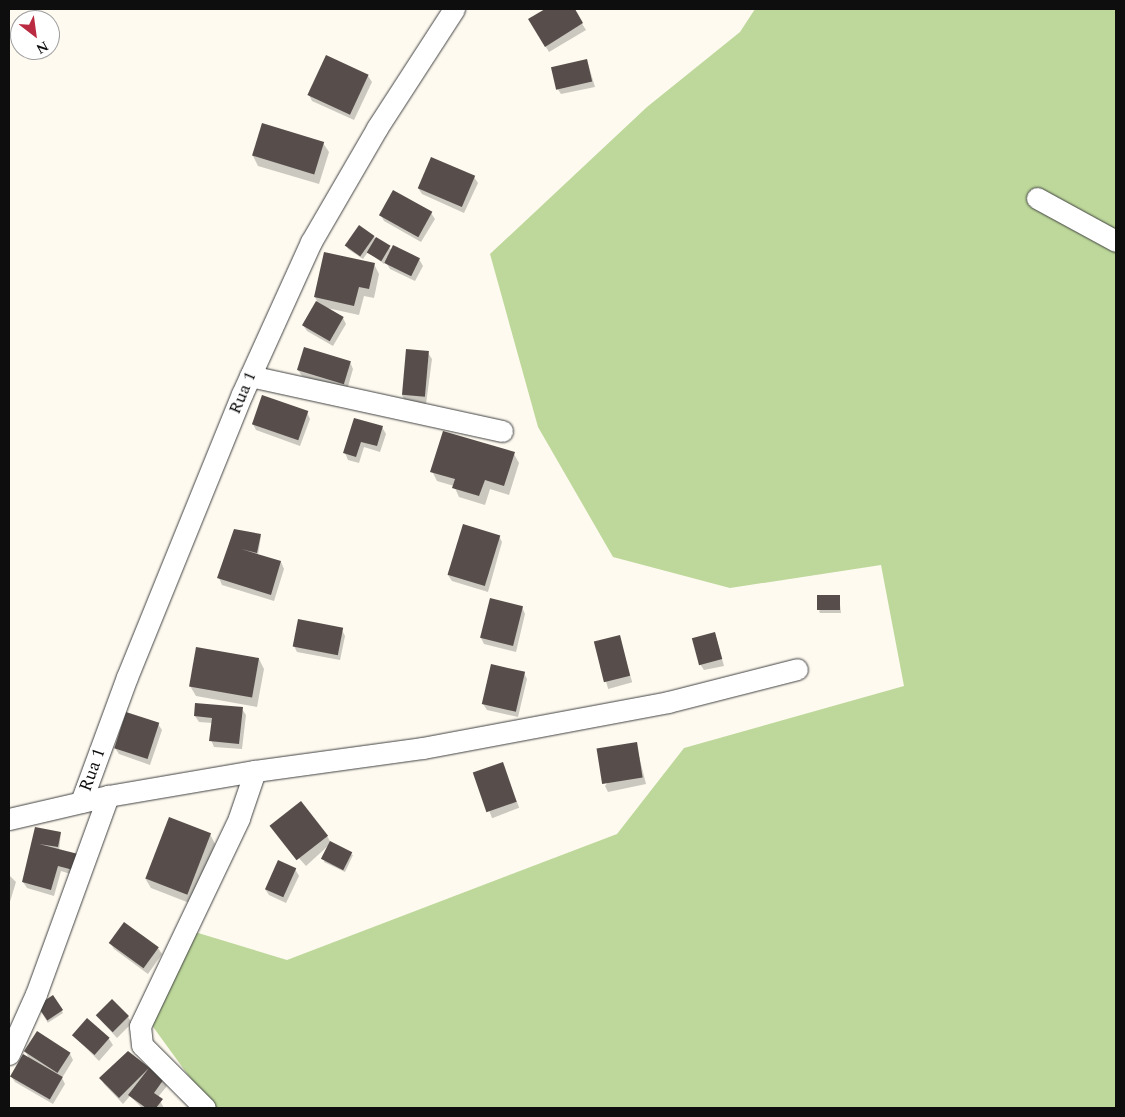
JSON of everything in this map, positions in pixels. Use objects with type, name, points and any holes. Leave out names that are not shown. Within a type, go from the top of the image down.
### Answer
[{"type":"street","name":"Rua 1","points":[[82,802],[127,677],[250,376],[312,242],[377,128],[454,9]]},
{"type":"street","points":[[1037,198],[1116,241]]},
{"type":"street","points":[[250,376],[502,431]]},
{"type":"street","points":[[9,819],[108,796],[255,770],[482,737],[668,702],[797,669]]},
{"type":"street","points":[[205,1108],[142,1045],[140,1026],[239,818],[255,770]]},
{"type":"street","points":[[9,1054],[36,994],[108,796]]},
{"type":"green space","points":[[755,9],[1116,9],[1116,1108],[212,1108],[143,1013],[185,929],[287,960],[617,834],[684,748],[904,686],[881,565],[730,588],[613,557],[538,427],[490,254],[647,107],[740,32]]},
{"type":"building","points":[[545,9],[575,9],[583,23],[545,47],[528,19]]},
{"type":"building","points":[[326,55],[369,75],[350,115],[307,95]]},
{"type":"building","points":[[587,59],[592,81],[556,90],[551,67]]},
{"type":"building","points":[[262,123],[324,142],[314,175],[252,156]]},
{"type":"building","points":[[431,157],[475,176],[462,207],[418,188]]},
{"type":"building","points":[[393,190],[432,212],[418,237],[379,215]]},
{"type":"building","points":[[359,225],[375,236],[360,256],[345,245]]},
{"type":"building","points":[[376,237],[391,246],[381,261],[367,252]]},
{"type":"building","points":[[393,245],[420,258],[411,276],[384,263]]},
{"type":"building","points":[[324,252],[375,263],[369,289],[359,287],[354,306],[314,297]]},
{"type":"building","points":[[316,301],[344,317],[330,341],[302,325]]},
{"type":"building","points":[[304,347],[351,361],[344,384],[297,370]]},
{"type":"building","points":[[406,349],[429,351],[425,397],[402,395]]},
{"type":"building","points":[[262,395],[308,411],[298,440],[252,424]]},
{"type":"building","points":[[354,418],[383,426],[377,446],[361,442],[356,457],[343,453]]},
{"type":"building","points":[[443,431],[515,452],[504,486],[485,480],[479,496],[452,488],[455,479],[430,472]]},
{"type":"building","points":[[463,524],[500,535],[485,586],[448,575]]},
{"type":"building","points":[[234,529],[261,534],[257,553],[241,549],[281,561],[271,595],[217,578]]},
{"type":"building","points":[[817,595],[840,595],[840,610],[817,610]]},
{"type":"building","points":[[490,598],[523,606],[513,646],[480,638]]},
{"type":"building","points":[[298,619],[343,628],[338,655],[293,646]]},
{"type":"building","points":[[715,632],[722,659],[699,665],[692,638]]},
{"type":"building","points":[[620,635],[630,676],[604,682],[594,642]]},
{"type":"building","points":[[196,647],[259,658],[252,698],[189,686]]},
{"type":"building","points":[[491,664],[525,672],[516,712],[482,704]]},
{"type":"building","points":[[195,703],[243,707],[239,744],[209,741],[212,718],[194,716]]},
{"type":"building","points":[[126,712],[159,723],[148,759],[114,748]]},
{"type":"building","points":[[637,742],[643,778],[602,784],[597,748]]},
{"type":"building","points":[[503,762],[517,802],[486,812],[473,772]]},
{"type":"building","points":[[301,801],[328,836],[297,860],[269,826]]},
{"type":"building","points":[[169,817],[211,833],[187,895],[145,879]]},
{"type":"building","points":[[35,827],[61,832],[58,847],[39,844],[82,855],[77,871],[58,866],[51,890],[22,882]]},
{"type":"building","points":[[330,841],[352,852],[343,870],[321,859]]},
{"type":"building","points":[[278,860],[296,868],[283,897],[265,889]]},
{"type":"building","points":[[124,922],[159,947],[144,968],[109,943]]},
{"type":"building","points":[[53,995],[63,1010],[47,1021],[37,1006]]},
{"type":"building","points":[[112,999],[129,1016],[113,1032],[96,1015]]},
{"type":"building","points":[[87,1018],[110,1038],[95,1055],[72,1035]]},
{"type":"building","points":[[37,1031],[71,1053],[57,1073],[24,1051]]},
{"type":"building","points":[[128,1051],[164,1079],[154,1093],[163,1099],[156,1108],[146,1108],[128,1095],[149,1068],[119,1098],[99,1078]]},
{"type":"building","points":[[23,1054],[63,1077],[50,1100],[10,1077]]}]
